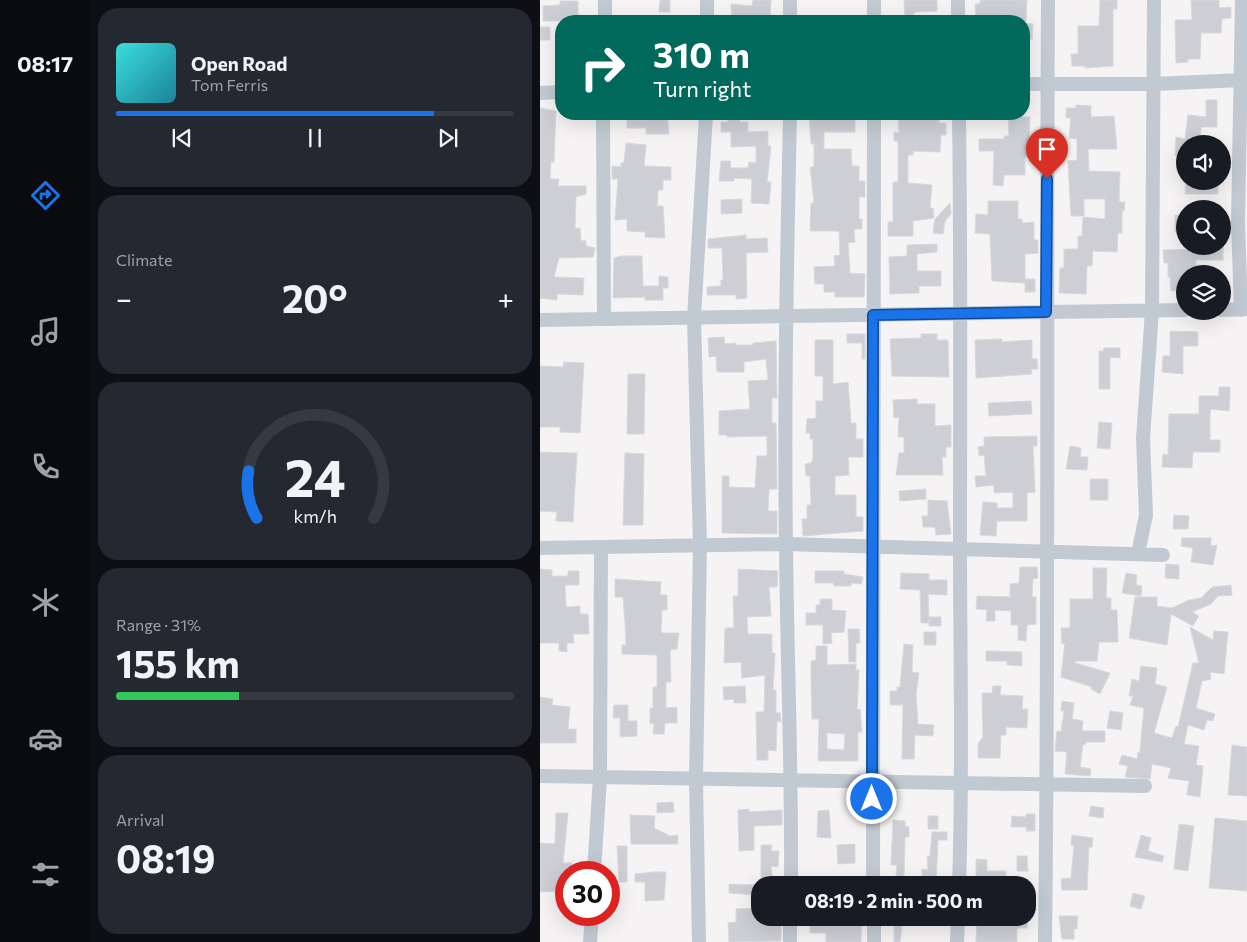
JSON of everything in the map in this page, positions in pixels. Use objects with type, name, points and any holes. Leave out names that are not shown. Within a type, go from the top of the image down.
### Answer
[{"type":"street","points":[[605,0],[605,15]]},
{"type":"street","points":[[707,0],[707,15]]},
{"type":"street","points":[[790,0],[790,15]]},
{"type":"street","points":[[874,0],[874,15]]},
{"type":"street","points":[[958,0],[958,15]]},
{"type":"street","points":[[1045,942],[1049,551],[1046,312],[1048,0]]},
{"type":"street","points":[[1138,554],[1146,514],[1143,438],[1152,311],[1154,0]]},
{"type":"street","points":[[1231,310],[1244,310],[1238,223],[1242,0]]},
{"type":"street","points":[[1030,84],[1154,84],[1241,80]]},
{"type":"street","points":[[540,92],[555,92]]},
{"type":"street","points":[[603,120],[604,319]]},
{"type":"street","points":[[699,942],[696,779],[700,545],[694,318],[706,120]]},
{"type":"street","points":[[790,120],[786,316],[786,544],[792,780],[791,876]]},
{"type":"street","points":[[873,876],[874,120]]},
{"type":"street","points":[[959,120],[962,312],[960,549],[963,783],[959,876]]},
{"type":"street","points":[[540,320],[962,312],[1176,310]]},
{"type":"street","points":[[540,548],[786,544],[1163,555]]},
{"type":"street","points":[[595,861],[600,777],[601,548]]},
{"type":"street","points":[[540,776],[1145,786]]},
{"type":"street","points":[[590,942],[591,926]]},
{"type":"street","points":[[790,926],[790,942]]},
{"type":"street","points":[[874,926],[874,942]]},
{"type":"street","points":[[957,942],[958,926]]},
{"type":"building","points":[[660,0],[670,0],[670,12],[659,12]]},
{"type":"building","points":[[753,0],[771,0],[770,15],[732,15],[731,4],[752,6]]},
{"type":"building","points":[[904,0],[937,0],[937,11],[916,12],[913,15],[905,15]]},
{"type":"building","points":[[980,0],[1027,0],[1026,15],[976,15],[975,4],[980,4]]},
{"type":"building","points":[[1100,0],[1117,0],[1117,9],[1113,9],[1113,66],[1085,68],[1085,66],[1072,66],[1071,54],[1078,54],[1078,26],[1099,26]]},
{"type":"building","points":[[1191,0],[1219,0],[1219,8],[1231,7],[1231,18],[1222,19],[1221,33],[1201,33],[1200,59],[1188,59],[1188,62],[1176,63],[1175,20],[1192,20]]},
{"type":"building","points":[[560,1],[578,1],[578,15],[555,15],[555,21],[543,21],[543,6],[560,5]]},
{"type":"building","points":[[1030,24],[1033,24],[1032,40],[1030,40]]},
{"type":"building","points":[[540,27],[550,27],[550,40],[540,40]]},
{"type":"building","points":[[1206,100],[1217,100],[1217,127],[1201,127],[1201,135],[1186,135],[1188,115],[1206,117]]},
{"type":"building","points":[[1076,105],[1091,106],[1091,117],[1114,116],[1117,149],[1088,149],[1089,171],[1120,172],[1119,202],[1125,202],[1124,211],[1122,211],[1122,233],[1118,233],[1117,252],[1093,251],[1092,266],[1087,266],[1086,294],[1059,293],[1060,268],[1064,268],[1064,249],[1078,249],[1078,236],[1082,236],[1083,217],[1105,219],[1105,199],[1084,199],[1084,216],[1071,216],[1068,161],[1077,160],[1077,139],[1069,138],[1071,118],[1066,118],[1066,108],[1076,108]]},
{"type":"building","points":[[540,108],[555,111],[554,162],[551,162],[550,179],[559,179],[558,186],[586,186],[586,194],[576,197],[575,229],[580,228],[581,241],[586,240],[586,246],[595,248],[593,257],[559,258],[554,277],[584,278],[583,295],[557,294],[557,300],[540,298]]},
{"type":"building","points":[[627,120],[668,120],[669,134],[646,134],[646,128],[627,128]]},
{"type":"building","points":[[728,120],[740,120],[740,122],[748,122],[748,132],[768,131],[768,146],[771,146],[767,182],[771,182],[769,204],[751,203],[752,179],[734,178],[734,181],[719,181],[721,161],[730,161],[731,168],[748,168],[749,162],[756,163],[756,146],[731,147],[731,132],[721,132],[721,122],[728,122]]},
{"type":"building","points":[[809,120],[855,120],[855,132],[824,132],[824,149],[851,149],[852,166],[859,166],[859,181],[865,181],[865,197],[859,197],[859,219],[862,219],[862,229],[854,229],[855,242],[848,243],[850,273],[865,274],[864,297],[835,297],[835,292],[824,292],[824,284],[815,284],[814,267],[835,266],[834,256],[840,255],[839,231],[810,231],[811,203],[814,203],[810,167],[814,167],[814,144],[811,144]]},
{"type":"building","points":[[898,120],[939,120],[939,123],[946,123],[946,135],[941,135],[940,152],[913,151],[913,155],[908,155],[908,183],[932,185],[930,208],[933,208],[934,218],[913,221],[913,236],[888,236],[888,222],[893,222],[893,182],[898,182],[898,141],[894,141],[894,132],[899,133]]},
{"type":"building","points":[[1008,120],[1030,120],[1028,156],[1025,157],[1025,175],[1004,175],[1003,186],[993,185],[994,151],[979,151],[979,139],[1004,139],[1004,136],[1009,136]]},
{"type":"building","points":[[626,143],[646,145],[644,166],[671,167],[671,180],[663,180],[663,190],[658,190],[657,206],[663,206],[665,238],[645,237],[645,232],[627,231],[627,219],[615,220],[618,179],[612,179],[612,166],[621,167],[621,163],[624,163]]},
{"type":"building","points":[[1185,190],[1218,190],[1218,194],[1185,194]]},
{"type":"building","points":[[742,199],[742,213],[721,214],[721,200]]},
{"type":"building","points":[[988,201],[1018,201],[1018,219],[1022,219],[1022,223],[1034,222],[1034,240],[1038,240],[1038,253],[1025,254],[1025,279],[1035,279],[1035,292],[1025,292],[1025,283],[992,281],[990,234],[975,233],[976,214],[988,215]]},
{"type":"building","points":[[950,203],[951,214],[945,221],[943,234],[933,233],[935,219]]},
{"type":"building","points":[[1175,215],[1176,215],[1176,232]]},
{"type":"building","points":[[746,235],[746,239],[767,238],[768,252],[746,253],[747,298],[736,299],[736,295],[707,295],[707,287],[721,286],[721,280],[723,280],[722,248],[708,248],[708,239]]},
{"type":"building","points":[[937,244],[937,252],[917,254],[917,271],[941,271],[941,286],[919,286],[919,293],[890,294],[889,257],[907,256],[907,245]]},
{"type":"building","points":[[1163,250],[1176,250],[1176,255],[1223,255],[1223,260],[1196,260],[1196,265],[1176,265],[1176,291],[1171,291],[1168,263],[1164,263]]},
{"type":"building","points":[[642,256],[643,286],[659,286],[659,276],[668,277],[668,288],[663,288],[663,300],[645,300],[645,297],[613,298],[614,258]]},
{"type":"building","points":[[1170,331],[1198,332],[1198,346],[1183,346],[1183,374],[1162,372],[1163,356],[1170,356]]},
{"type":"building","points":[[847,334],[865,334],[865,359],[862,359],[862,343],[847,343]]},
{"type":"building","points":[[921,334],[937,334],[937,340],[948,340],[949,377],[892,376],[890,339],[921,338]]},
{"type":"building","points":[[724,337],[725,344],[736,343],[736,345],[753,345],[753,343],[776,341],[777,398],[772,398],[772,423],[776,423],[777,489],[769,489],[768,511],[777,511],[777,534],[722,533],[722,476],[729,476],[729,487],[755,488],[757,456],[767,456],[767,436],[727,437],[727,435],[719,435],[719,411],[750,409],[748,381],[768,380],[766,359],[744,362],[744,372],[717,372],[716,356],[709,357],[708,338]]},
{"type":"building","points":[[1002,339],[1002,342],[1032,340],[1032,359],[1037,359],[1038,369],[1031,369],[1032,374],[976,378],[975,340]]},
{"type":"building","points":[[815,340],[833,340],[833,384],[848,382],[851,423],[856,423],[856,439],[863,439],[863,457],[848,457],[849,475],[835,476],[835,495],[856,495],[856,517],[863,517],[863,531],[803,536],[802,519],[807,519],[807,505],[811,505],[810,476],[806,476],[805,464],[811,463],[813,459],[813,439],[810,439],[810,433],[806,433],[807,419],[816,418],[816,401],[823,401],[823,376],[815,376]]},
{"type":"building","points":[[1104,348],[1120,348],[1120,358],[1110,357],[1110,389],[1099,389],[1099,351],[1103,351]]},
{"type":"building","points":[[564,362],[584,363],[580,433],[560,432],[560,427],[540,427],[540,366],[563,367]]},
{"type":"building","points":[[628,374],[645,374],[644,434],[627,434]]},
{"type":"building","points":[[1219,387],[1230,387],[1229,411],[1211,409],[1210,413],[1210,440],[1220,440],[1220,452],[1193,452],[1192,468],[1162,467],[1163,454],[1168,455],[1169,414],[1199,414],[1199,396],[1219,396]]},
{"type":"building","points":[[917,399],[917,404],[935,404],[935,426],[951,425],[951,447],[946,447],[946,457],[942,457],[943,475],[896,475],[899,453],[904,453],[904,437],[898,437],[899,417],[894,418],[893,400]]},
{"type":"building","points":[[1031,401],[1032,414],[989,416],[988,403]]},
{"type":"building","points":[[1099,422],[1112,423],[1110,449],[1097,448]]},
{"type":"building","points":[[1037,436],[1037,446],[1033,446],[1035,492],[1027,493],[1027,521],[997,521],[996,536],[980,535],[983,502],[997,503],[997,508],[1013,508],[1013,492],[994,493],[994,485],[976,487],[975,476],[986,476],[984,455],[979,456],[978,447],[984,446],[984,437]]},
{"type":"building","points":[[1070,446],[1081,448],[1080,457],[1088,457],[1087,470],[1066,469]]},
{"type":"building","points":[[540,452],[577,453],[573,522],[556,521],[557,512],[540,511]]},
{"type":"building","points":[[625,453],[644,454],[643,525],[623,525]]},
{"type":"building","points":[[1090,479],[1108,479],[1108,500],[1090,500]]},
{"type":"building","points":[[926,489],[926,499],[900,501],[899,491]]},
{"type":"building","points":[[928,500],[947,501],[951,534],[936,535],[935,527],[923,527],[922,516],[928,516]]},
{"type":"building","points":[[1174,515],[1189,516],[1188,529],[1173,529]]},
{"type":"building","points":[[1182,538],[1211,538],[1211,546],[1217,545],[1213,565],[1191,562],[1193,548],[1181,546]]},
{"type":"building","points":[[1166,564],[1179,565],[1179,579],[1165,578]]},
{"type":"building","points":[[1020,567],[1037,567],[1038,578],[1033,579],[1032,597],[1036,597],[1036,624],[1027,625],[1026,641],[1018,640],[1018,625],[1011,625],[1011,611],[995,610],[995,621],[986,621],[987,610],[976,609],[977,596],[1010,597],[1010,584],[1019,583]]},
{"type":"building","points":[[1093,568],[1107,568],[1106,598],[1111,598],[1111,610],[1117,610],[1118,642],[1099,642],[1097,661],[1075,661],[1075,663],[1110,673],[1100,694],[1091,689],[1092,687],[1061,677],[1065,643],[1062,644],[1061,628],[1070,628],[1070,599],[1093,599]]},
{"type":"building","points":[[540,569],[552,570],[552,576],[568,576],[568,571],[579,571],[579,585],[565,585],[566,607],[580,606],[580,614],[588,614],[589,634],[573,634],[574,643],[567,643],[567,652],[559,651],[559,643],[540,643]]},
{"type":"building","points":[[738,569],[778,571],[777,587],[769,587],[771,616],[747,617],[748,634],[772,634],[772,653],[775,653],[773,690],[776,690],[776,713],[780,713],[781,722],[777,721],[776,751],[768,750],[768,760],[757,760],[756,712],[764,712],[765,675],[742,678],[741,662],[724,663],[725,628],[734,628],[733,596],[738,596]]},
{"type":"building","points":[[815,571],[844,571],[844,574],[863,577],[861,584],[851,583],[851,586],[834,586],[833,583],[815,583]]},
{"type":"building","points":[[901,573],[929,574],[929,580],[947,580],[947,595],[928,594],[929,617],[941,617],[941,626],[929,626],[929,623],[921,623],[920,590],[900,589]]},
{"type":"building","points":[[1126,573],[1137,575],[1136,585],[1142,586],[1141,596],[1122,593]]},
{"type":"building","points":[[615,579],[661,582],[660,595],[667,595],[667,610],[662,610],[661,633],[679,633],[677,649],[670,650],[671,682],[666,682],[666,708],[677,707],[677,723],[665,723],[664,734],[653,734],[654,723],[650,724],[650,708],[653,708],[653,687],[657,687],[657,655],[622,654],[622,645],[626,645],[623,597],[615,597]]},
{"type":"building","points":[[1231,585],[1232,595],[1218,596],[1211,604],[1192,612],[1199,616],[1193,626],[1171,614],[1167,645],[1129,638],[1135,597],[1157,597],[1157,606],[1172,608],[1189,600],[1201,598],[1212,587]]},
{"type":"building","points":[[820,599],[832,599],[832,610],[846,611],[844,632],[831,633],[832,643],[823,644],[823,625],[806,625],[806,613],[816,613],[816,605],[820,605]]},
{"type":"building","points":[[1190,627],[1213,640],[1214,631],[1228,632],[1224,674],[1210,672],[1211,679],[1202,681],[1196,708],[1215,714],[1213,721],[1207,720],[1204,730],[1188,725],[1184,744],[1199,746],[1196,765],[1203,766],[1200,797],[1187,795],[1189,781],[1168,778],[1171,768],[1152,764],[1150,779],[1125,777],[1128,766],[1119,764],[1122,755],[1137,759],[1138,752],[1140,752],[1144,708],[1130,705],[1133,696],[1129,696],[1132,679],[1139,681],[1141,666],[1157,668],[1155,684],[1167,687],[1154,733],[1172,738],[1176,726],[1178,727],[1193,663],[1199,663]]},
{"type":"building","points":[[848,629],[859,629],[860,643],[856,643],[856,662],[849,662]]},
{"type":"building","points":[[924,632],[936,632],[936,645],[924,645]]},
{"type":"building","points":[[904,644],[913,645],[912,672],[919,673],[916,694],[918,724],[934,725],[933,736],[915,735],[914,759],[902,759],[903,705],[890,705],[890,691],[897,691],[897,687],[900,687]]},
{"type":"building","points":[[816,646],[827,646],[827,665],[856,664],[856,670],[859,670],[857,710],[860,709],[862,732],[858,732],[858,761],[818,761],[819,719],[812,719],[811,680],[811,661],[816,660]],"holes":[[[827,733],[845,734],[844,750],[827,749]]]},
{"type":"building","points":[[986,651],[1022,652],[1022,666],[1007,665],[1007,661],[986,661]]},
{"type":"building","points":[[745,686],[746,703],[734,703],[734,699],[724,700],[723,687]]},
{"type":"building","points":[[993,686],[1001,686],[1000,695],[1023,696],[1022,709],[1028,709],[1027,728],[1006,727],[1006,735],[1001,735],[1000,758],[978,758],[978,744],[983,737],[982,693],[992,693]]},
{"type":"building","points":[[540,697],[553,699],[552,705],[570,707],[568,729],[576,729],[576,743],[540,743]]},
{"type":"building","points":[[1062,701],[1074,703],[1072,719],[1083,721],[1082,731],[1105,731],[1105,742],[1086,742],[1085,745],[1083,744],[1080,767],[1091,769],[1090,776],[1065,774],[1067,752],[1055,751],[1057,731],[1061,732],[1064,711],[1061,711]]},
{"type":"building","points":[[614,705],[628,705],[628,721],[637,721],[637,736],[620,737],[620,718],[613,718]]},
{"type":"building","points":[[1110,711],[1123,713],[1121,730],[1107,728]]},
{"type":"building","points":[[1232,745],[1247,747],[1247,796],[1228,795]]},
{"type":"building","points":[[673,802],[674,812],[657,813],[657,803]]},
{"type":"building","points":[[1091,806],[1104,808],[1103,818],[1089,816]]},
{"type":"building","points":[[749,809],[749,812],[782,810],[782,825],[754,826],[754,850],[739,851],[738,810]]},
{"type":"building","points":[[829,810],[831,838],[817,837],[818,811]]},
{"type":"building","points":[[556,813],[568,813],[563,861],[555,861],[555,891],[540,892],[540,843],[555,844]]},
{"type":"building","points":[[1026,814],[1035,814],[1035,831],[1026,831],[1026,827],[1011,827],[1012,816],[1026,817]]},
{"type":"building","points":[[630,815],[655,816],[654,828],[670,836],[678,835],[678,844],[631,844]]},
{"type":"building","points":[[928,816],[938,816],[938,829],[928,829]]},
{"type":"building","points":[[1215,818],[1247,821],[1247,891],[1209,888]]},
{"type":"building","points":[[893,820],[905,821],[905,826],[909,827],[909,837],[905,837],[904,876],[896,876],[897,865],[891,865]]},
{"type":"building","points":[[1179,824],[1194,826],[1188,871],[1174,869]]},
{"type":"building","points":[[932,832],[947,832],[947,840],[938,840],[936,876],[922,876],[922,869],[928,870],[927,856],[930,856]]},
{"type":"building","points":[[1072,835],[1093,838],[1092,847],[1089,847],[1087,890],[1062,890],[1061,879],[1071,878],[1074,846],[1071,845]]},
{"type":"building","points":[[1141,835],[1151,838],[1148,851],[1164,856],[1162,862],[1135,857]]},
{"type":"building","points":[[855,844],[855,863],[838,864],[837,845]]},
{"type":"building","points":[[761,845],[772,845],[771,851],[779,851],[778,867],[771,866],[772,876],[761,876]]},
{"type":"building","points":[[617,846],[627,846],[627,882],[620,882],[620,861],[618,861]]},
{"type":"building","points":[[1017,856],[1027,856],[1028,871],[1017,871]]},
{"type":"building","points":[[976,859],[987,860],[987,871],[1006,871],[1006,876],[976,876]]},
{"type":"building","points":[[666,872],[664,900],[645,901],[645,882],[635,882],[635,874]]},
{"type":"building","points":[[729,884],[751,885],[751,895],[729,893]]},
{"type":"building","points":[[1133,893],[1145,896],[1141,909],[1130,906]]},
{"type":"building","points":[[751,908],[751,926],[781,926],[781,941],[729,942],[728,923],[736,922],[736,909]]},
{"type":"building","points":[[1059,916],[1078,916],[1077,929],[1074,929],[1074,939],[1062,939]]},
{"type":"building","points":[[810,926],[862,926],[861,942],[826,942],[826,933],[810,933]]},
{"type":"building","points":[[894,926],[902,926],[900,942],[894,942]]},
{"type":"building","points":[[977,926],[1027,926],[1027,928],[1017,928],[1017,942],[976,942]]},
{"type":"route","points":[[872,799],[873,315],[1046,312],[1047,179]]}]
